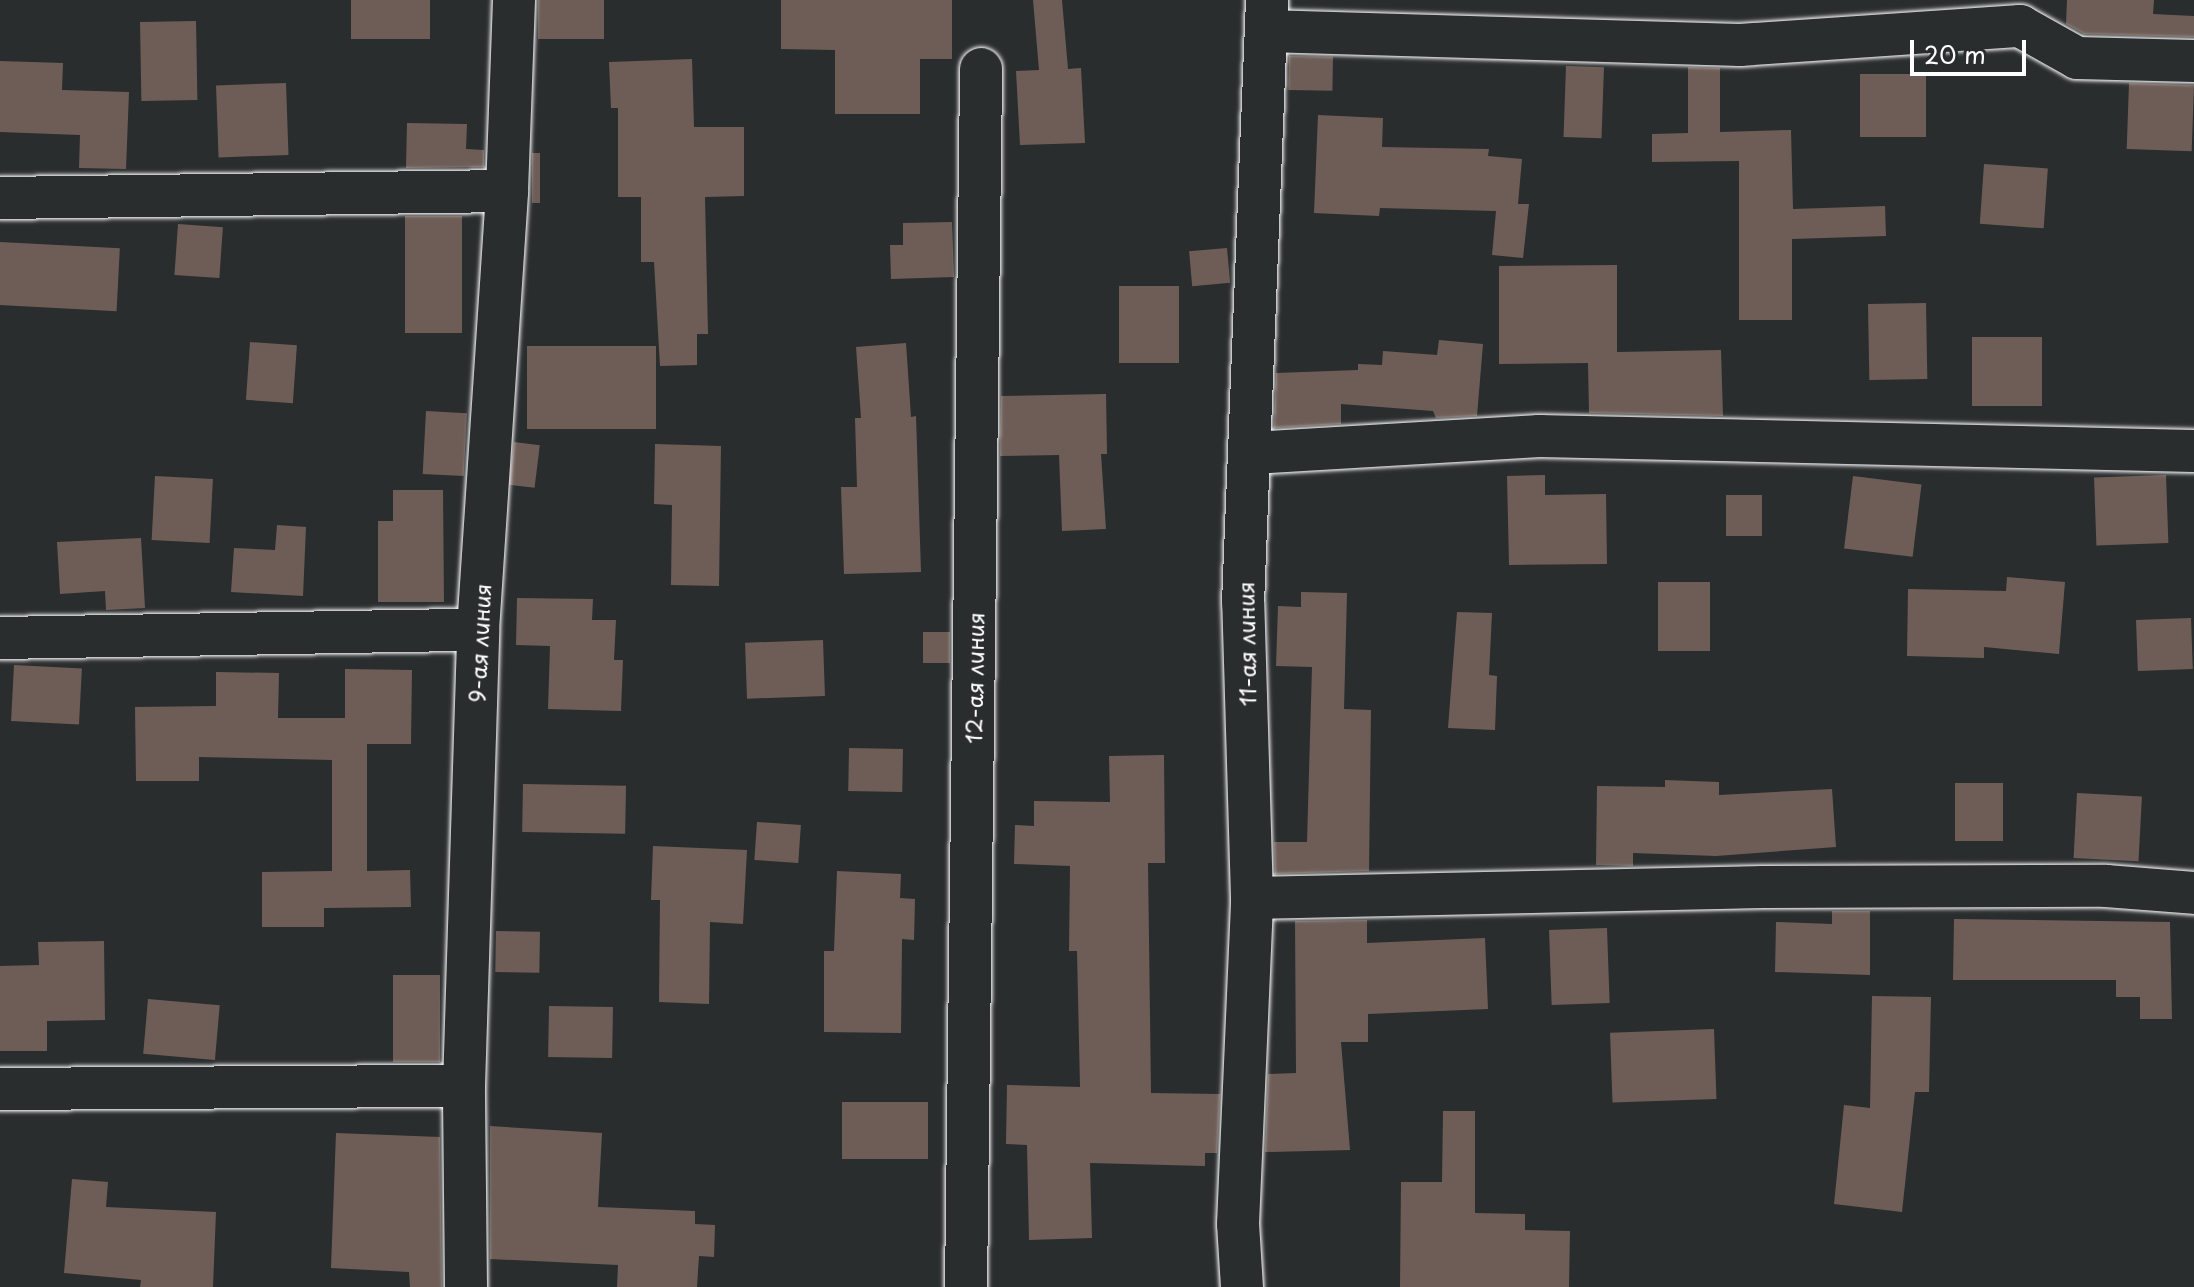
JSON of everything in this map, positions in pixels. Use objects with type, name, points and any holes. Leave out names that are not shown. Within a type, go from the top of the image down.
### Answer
[{"type":"street","name":"9-ая линия","points":[[466,1287],[464,1086],[478,630],[507,191],[514,0]]},
{"type":"street","points":[[1266,16],[1542,18],[1740,45],[2026,13],[2077,58],[2194,61]]},
{"type":"street","name":"11-ая линия","points":[[1242,1287],[1238,1224],[1252,898],[1243,603],[1252,453],[1266,16]]},
{"type":"street","name":"12-ая линия","points":[[966,1287],[981,69]]},
{"type":"street","points":[[0,198],[507,191]]},
{"type":"street","points":[[1252,453],[1539,436],[2194,451]]},
{"type":"street","points":[[0,638],[478,630]]},
{"type":"street","points":[[1252,898],[1763,887],[2106,886],[2194,893]]},
{"type":"street","points":[[0,1089],[464,1086]]},
{"type":"building","points":[[351,0],[430,0],[430,39],[351,39]]},
{"type":"building","points":[[538,0],[604,0],[604,39],[538,39]]},
{"type":"building","points":[[781,0],[952,0],[952,59],[920,59],[920,114],[835,114],[835,50],[781,49]]},
{"type":"building","points":[[1033,0],[1062,0],[1068,69],[1081,68],[1085,143],[1020,145],[1016,71],[1039,70]]},
{"type":"building","points":[[2067,0],[2154,0],[2153,14],[2194,16],[2194,37],[2084,34],[2066,24]]},
{"type":"building","points":[[196,21],[197,100],[141,101],[140,22]]},
{"type":"building","points":[[1289,56],[1333,57],[1332,91],[1288,90]]},
{"type":"building","points":[[692,59],[694,127],[744,127],[744,196],[705,197],[708,334],[697,334],[697,365],[660,366],[654,262],[641,262],[641,197],[618,197],[618,108],[611,108],[609,62]]},
{"type":"building","points":[[0,61],[63,63],[62,90],[129,92],[126,169],[79,168],[80,135],[0,132]]},
{"type":"building","points":[[1566,66],[1604,67],[1601,138],[1564,137]]},
{"type":"building","points":[[1688,67],[1720,68],[1720,132],[1791,130],[1793,209],[1885,206],[1886,236],[1792,239],[1792,320],[1739,320],[1739,161],[1652,162],[1652,134],[1688,133]]},
{"type":"building","points":[[1860,74],[1926,74],[1926,137],[1860,137]]},
{"type":"building","points":[[286,83],[289,155],[219,157],[216,85]]},
{"type":"building","points":[[2129,83],[2194,85],[2192,151],[2127,149]]},
{"type":"building","points":[[1318,115],[1383,118],[1382,147],[1489,149],[1488,156],[1522,159],[1518,204],[1529,204],[1523,258],[1492,255],[1496,211],[1380,208],[1379,216],[1314,213]]},
{"type":"building","points":[[407,123],[467,124],[466,149],[484,150],[484,167],[406,168]]},
{"type":"building","points":[[532,153],[540,153],[540,203],[532,203]]},
{"type":"building","points":[[1984,164],[2048,168],[2044,228],[1980,224]]},
{"type":"building","points":[[405,216],[462,216],[462,333],[405,333]]},
{"type":"building","points":[[952,222],[954,277],[891,279],[890,245],[903,245],[903,223]]},
{"type":"building","points":[[178,224],[223,227],[219,278],[174,275]]},
{"type":"building","points":[[0,242],[120,248],[117,311],[0,305]]},
{"type":"building","points":[[1227,248],[1230,283],[1192,286],[1189,251]]},
{"type":"building","points":[[1617,265],[1617,352],[1721,350],[1723,416],[1589,413],[1588,363],[1499,364],[1499,266]]},
{"type":"building","points":[[1119,286],[1179,286],[1179,363],[1119,363]]},
{"type":"building","points":[[1926,303],[1927,379],[1869,380],[1868,304]]},
{"type":"building","points":[[1972,337],[2042,337],[2042,406],[1972,406]]},
{"type":"building","points":[[1439,340],[1483,344],[1477,416],[1436,418],[1433,411],[1341,404],[1341,424],[1274,428],[1276,373],[1358,370],[1358,364],[1382,365],[1383,351],[1437,355]]},
{"type":"building","points":[[250,342],[297,345],[293,403],[246,400]]},
{"type":"building","points":[[906,343],[911,417],[916,416],[921,572],[844,574],[841,487],[857,487],[855,418],[861,418],[856,347]]},
{"type":"building","points":[[527,346],[656,346],[656,429],[527,429]]},
{"type":"building","points":[[1106,394],[1107,454],[1101,454],[1106,529],[1062,531],[1059,455],[1000,456],[1001,396]]},
{"type":"building","points":[[426,411],[467,413],[464,476],[423,474]]},
{"type":"building","points":[[514,442],[540,445],[535,488],[509,485]]},
{"type":"building","points":[[655,444],[721,446],[719,586],[671,585],[672,505],[654,504]]},
{"type":"building","points":[[1545,475],[1545,495],[1606,494],[1607,564],[1509,565],[1507,476]]},
{"type":"building","points":[[2166,475],[2168,543],[2096,545],[2094,478]]},
{"type":"building","points":[[155,476],[213,479],[210,543],[152,540]]},
{"type":"building","points":[[1853,476],[1921,484],[1913,557],[1844,548]]},
{"type":"building","points":[[393,490],[443,490],[444,602],[378,602],[378,521],[393,521]]},
{"type":"building","points":[[1726,495],[1762,495],[1762,536],[1726,536]]},
{"type":"building","points":[[277,525],[306,527],[303,596],[231,592],[234,548],[275,550]]},
{"type":"building","points":[[141,538],[145,608],[106,610],[105,591],[60,594],[57,542]]},
{"type":"building","points":[[2007,577],[2065,582],[2059,654],[1984,647],[1984,658],[1907,656],[1908,589],[2006,591]]},
{"type":"building","points":[[1658,582],[1710,582],[1710,651],[1658,651]]},
{"type":"building","points":[[1301,592],[1347,593],[1344,709],[1371,710],[1369,871],[1275,874],[1274,842],[1307,842],[1312,667],[1276,666],[1278,606],[1301,607]]},
{"type":"building","points":[[517,598],[593,599],[592,620],[616,620],[614,660],[623,660],[621,711],[548,709],[550,646],[516,645]]},
{"type":"building","points":[[1457,612],[1492,613],[1489,675],[1497,676],[1495,730],[1448,728]]},
{"type":"building","points":[[2191,618],[2193,669],[2138,671],[2136,620]]},
{"type":"building","points":[[923,632],[950,632],[950,663],[923,663]]},
{"type":"building","points":[[823,640],[825,696],[747,699],[745,643]]},
{"type":"building","points":[[14,665],[82,669],[79,724],[11,721]]},
{"type":"building","points":[[345,669],[412,670],[411,744],[367,744],[367,871],[410,870],[411,907],[324,908],[324,927],[262,927],[262,872],[332,871],[332,760],[199,757],[199,781],[136,781],[135,707],[216,706],[216,672],[279,673],[278,718],[345,718]]},
{"type":"building","points":[[849,748],[903,749],[902,792],[848,791]]},
{"type":"building","points":[[1164,755],[1165,863],[1148,863],[1151,1093],[1220,1094],[1217,1153],[1205,1153],[1205,1166],[1090,1163],[1092,1238],[1029,1240],[1027,1145],[1006,1144],[1007,1085],[1080,1087],[1077,951],[1069,951],[1070,866],[1014,864],[1015,825],[1034,826],[1034,801],[1110,802],[1109,756]]},
{"type":"building","points":[[1665,780],[1719,782],[1719,795],[1832,789],[1836,847],[1716,856],[1633,853],[1633,866],[1596,865],[1597,786],[1665,787]]},
{"type":"building","points":[[1955,783],[2003,783],[2003,841],[1955,841]]},
{"type":"building","points":[[523,784],[626,786],[625,834],[522,832]]},
{"type":"building","points":[[2077,793],[2142,796],[2139,861],[2074,858]]},
{"type":"building","points":[[757,822],[801,825],[798,863],[754,860]]},
{"type":"building","points":[[653,846],[747,850],[743,924],[710,922],[709,1004],[659,1002],[660,900],[651,900]]},
{"type":"building","points":[[837,871],[901,874],[900,898],[915,899],[914,940],[902,939],[901,1033],[824,1032],[824,951],[834,951]]},
{"type":"building","points":[[1832,911],[1870,911],[1870,975],[1775,972],[1776,922],[1832,924]]},
{"type":"building","points":[[1954,919],[2170,922],[2172,1019],[2140,1019],[2140,997],[2116,997],[2116,980],[1953,980]]},
{"type":"building","points":[[1367,920],[1367,943],[1485,938],[1488,1009],[1368,1014],[1368,1042],[1341,1042],[1350,1150],[1265,1152],[1268,1074],[1296,1073],[1295,921]]},
{"type":"building","points":[[1607,928],[1610,1003],[1552,1005],[1549,930]]},
{"type":"building","points":[[496,931],[540,932],[539,973],[495,972]]},
{"type":"building","points":[[104,941],[105,1020],[47,1021],[47,1051],[0,1051],[0,966],[39,965],[38,942]]},
{"type":"building","points":[[393,975],[440,975],[440,1062],[393,1062]]},
{"type":"building","points":[[1872,996],[1931,997],[1929,1092],[1915,1092],[1902,1212],[1834,1204],[1844,1105],[1870,1108]]},
{"type":"building","points":[[148,999],[220,1005],[215,1060],[143,1054]]},
{"type":"building","points":[[549,1006],[613,1007],[612,1058],[548,1057]]},
{"type":"building","points":[[1714,1029],[1716,1099],[1613,1103],[1610,1033]]},
{"type":"building","points":[[842,1102],[928,1102],[928,1159],[842,1159]]},
{"type":"building","points":[[1443,1111],[1475,1111],[1475,1213],[1525,1214],[1525,1230],[1570,1231],[1569,1287],[1400,1287],[1401,1182],[1442,1182]]},
{"type":"building","points":[[490,1126],[602,1133],[598,1207],[695,1211],[695,1224],[715,1225],[714,1257],[699,1256],[697,1287],[617,1287],[618,1265],[490,1259]]},
{"type":"building","points":[[336,1133],[440,1137],[442,1287],[410,1287],[409,1272],[331,1268]]},
{"type":"building","points":[[72,1179],[108,1182],[106,1207],[216,1212],[213,1287],[140,1287],[141,1280],[64,1273]]}]
